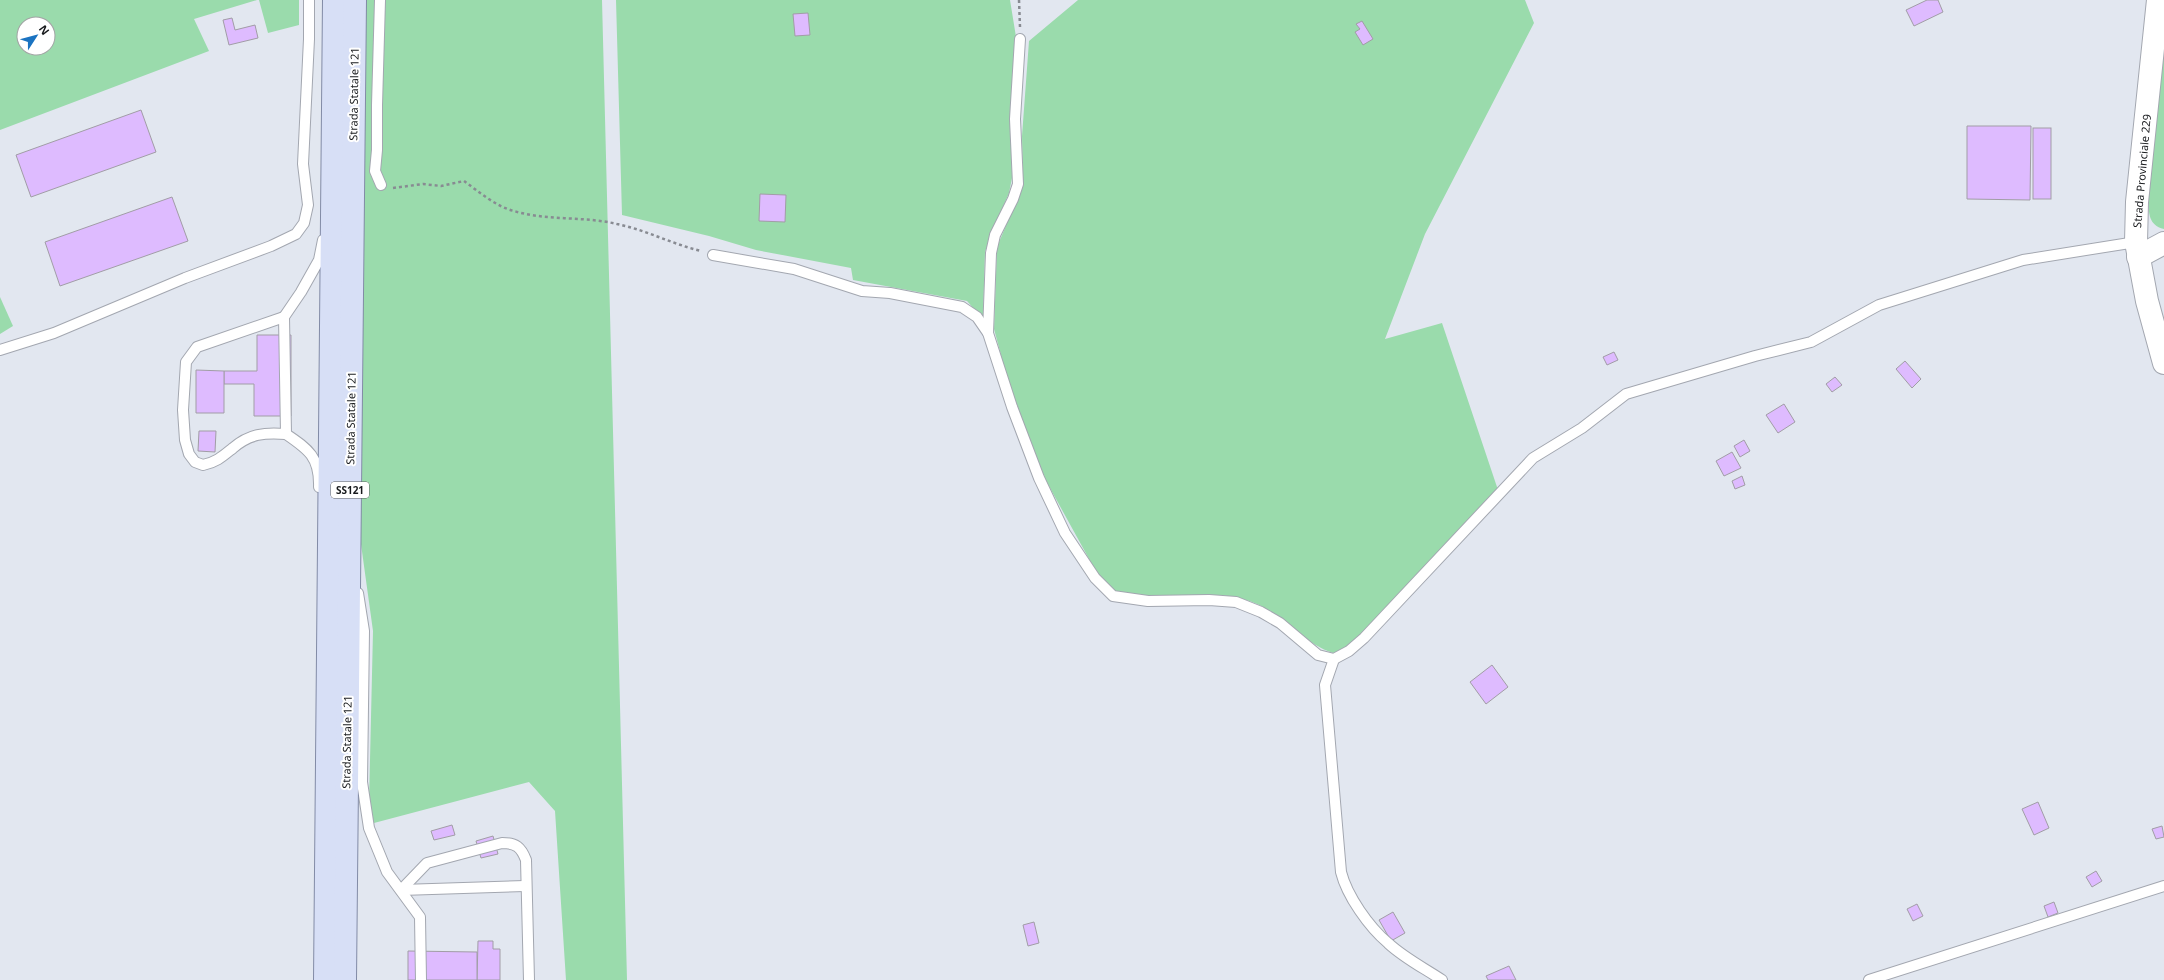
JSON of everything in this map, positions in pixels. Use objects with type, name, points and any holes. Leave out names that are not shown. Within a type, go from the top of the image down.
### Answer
[{"type":"main road","name":"Strada Statale 121","points":[[345,980],[355,0]]},
{"type":"main road","name":"Strada Statale 121","points":[[325,980],[334,10]]},
{"type":"street","name":"Strada Provinciale 229","points":[[2158,0],[2137,202],[2137,250],[2164,364]]},
{"type":"street","points":[[2137,250],[2164,243]]},
{"type":"lane","points":[[0,350],[54,333],[185,278],[271,246],[296,234],[304,223],[308,205],[303,164],[309,39],[309,0]]},
{"type":"lane","points":[[380,0],[376,105],[378,150],[375,171],[381,185]]},
{"type":"lane","points":[[286,434],[284,317],[301,292],[319,260],[323,243],[325,74],[334,10]]},
{"type":"lane","points":[[988,333],[991,253],[995,235],[1013,199],[1018,184],[1015,119],[1020,39]]},
{"type":"lane","points":[[713,255],[794,269],[862,291],[890,293],[962,307],[977,317],[988,333],[1028,450],[1061,526],[1095,578],[1113,596],[1148,601],[1210,600],[1236,602],[1261,612],[1280,623],[1318,655],[1334,659],[1350,651],[1364,638],[1533,458],[1582,428],[1626,394],[1755,356],[1811,342],[1879,305],[2023,260],[2137,250]]},
{"type":"lane","points":[[284,317],[197,346],[186,362],[182,410],[189,454],[195,462],[204,465],[223,457],[244,439],[256,434],[270,432],[286,434],[308,448],[320,476],[319,652],[327,719]]},
{"type":"lane","points":[[349,538],[364,631],[362,782],[369,828],[387,872],[420,917],[421,980]]},
{"type":"lane","points":[[1334,659],[1325,685],[1341,872],[1344,883],[1354,902],[1382,938],[1442,980]]},
{"type":"lane","points":[[401,890],[427,863],[502,843],[512,843],[521,849],[526,860],[525,886],[529,980]]},
{"type":"lane","points":[[401,890],[525,886]]},
{"type":"lane","points":[[1869,980],[2164,886]]},
{"type":"path","points":[[1019,0],[1020,39]]},
{"type":"path","points":[[381,185],[397,189],[422,184],[441,186],[464,181],[483,195],[513,211],[615,223],[650,233],[680,246],[713,255]]},
{"type":"green space","points":[[0,0],[257,0],[194,19],[209,51],[0,130]]},
{"type":"green space","points":[[259,0],[299,0],[299,25],[268,33]]},
{"type":"green space","points":[[366,0],[602,0],[627,980],[566,980],[555,811],[529,782],[374,823],[369,803],[373,631],[360,537]]},
{"type":"green space","points":[[616,0],[1010,0],[1017,43],[1011,113],[1012,178],[1009,193],[985,252],[983,319],[967,301],[853,280],[851,268],[756,250],[709,236],[622,215]]},
{"type":"green space","points":[[1078,0],[1525,0],[1534,23],[1425,234],[1385,339],[1442,323],[1498,490],[1365,630],[1344,649],[1333,653],[1321,648],[1256,603],[1243,599],[1212,595],[1164,597],[1133,596],[1110,588],[1099,577],[1045,479],[1015,407],[994,329],[997,247],[1023,185],[1022,136],[1029,41]]},
{"type":"green space","points":[[2164,39],[2164,229],[2155,225],[2150,218],[2148,198]]},
{"type":"green space","points":[[0,297],[13,326],[0,334]]},
{"type":"building","points":[[1927,0],[1938,0],[1943,12],[1914,26],[1906,10]]},
{"type":"building","points":[[808,13],[810,35],[795,36],[793,14]]},
{"type":"building","points":[[232,18],[235,30],[255,25],[258,38],[229,45],[223,20]]},
{"type":"building","points":[[1362,21],[1373,39],[1363,45],[1355,32],[1360,29],[1356,24]]},
{"type":"building","points":[[141,110],[156,152],[31,197],[16,155]]},
{"type":"building","points":[[1967,126],[2031,126],[2030,200],[1967,199]]},
{"type":"building","points":[[2033,128],[2051,128],[2051,199],[2033,199]]},
{"type":"building","points":[[760,194],[786,195],[785,222],[759,221]]},
{"type":"building","points":[[172,197],[188,241],[60,286],[45,242]]},
{"type":"building","points":[[257,335],[291,335],[291,416],[254,416],[254,384],[224,384],[224,371],[257,371]]},
{"type":"building","points":[[1614,352],[1618,360],[1607,365],[1603,357]]},
{"type":"building","points":[[1905,361],[1921,379],[1912,388],[1896,369]]},
{"type":"building","points":[[196,370],[224,371],[224,413],[196,413]]},
{"type":"building","points":[[1835,377],[1842,385],[1832,392],[1826,384]]},
{"type":"building","points":[[1784,404],[1795,422],[1778,433],[1766,415]]},
{"type":"building","points":[[199,431],[216,431],[215,452],[198,451]]},
{"type":"building","points":[[1744,440],[1750,451],[1740,457],[1734,446]]},
{"type":"building","points":[[1732,452],[1741,468],[1724,476],[1716,461]]},
{"type":"building","points":[[1742,476],[1745,485],[1735,489],[1732,481]]},
{"type":"building","points":[[1492,665],[1508,687],[1486,704],[1470,682]]},
{"type":"building","points":[[2038,802],[2049,828],[2034,835],[2022,809]]},
{"type":"building","points":[[452,825],[455,835],[434,840],[431,831]]},
{"type":"building","points":[[2162,826],[2164,837],[2156,839],[2152,829]]},
{"type":"building","points":[[493,836],[498,854],[481,858],[476,841]]},
{"type":"building","points":[[2096,871],[2102,881],[2092,887],[2086,877]]},
{"type":"building","points":[[2054,902],[2058,913],[2048,917],[2044,906]]},
{"type":"building","points":[[1917,904],[1923,916],[1913,921],[1907,909]]},
{"type":"building","points":[[1393,912],[1405,933],[1391,941],[1379,920]]},
{"type":"building","points":[[1034,922],[1039,943],[1028,946],[1023,925]]},
{"type":"building","points":[[478,941],[493,941],[493,949],[500,949],[500,980],[477,980]]},
{"type":"building","points":[[408,951],[477,952],[477,980],[408,980]]},
{"type":"building","points":[[1509,966],[1516,980],[1488,980],[1486,976]]}]
